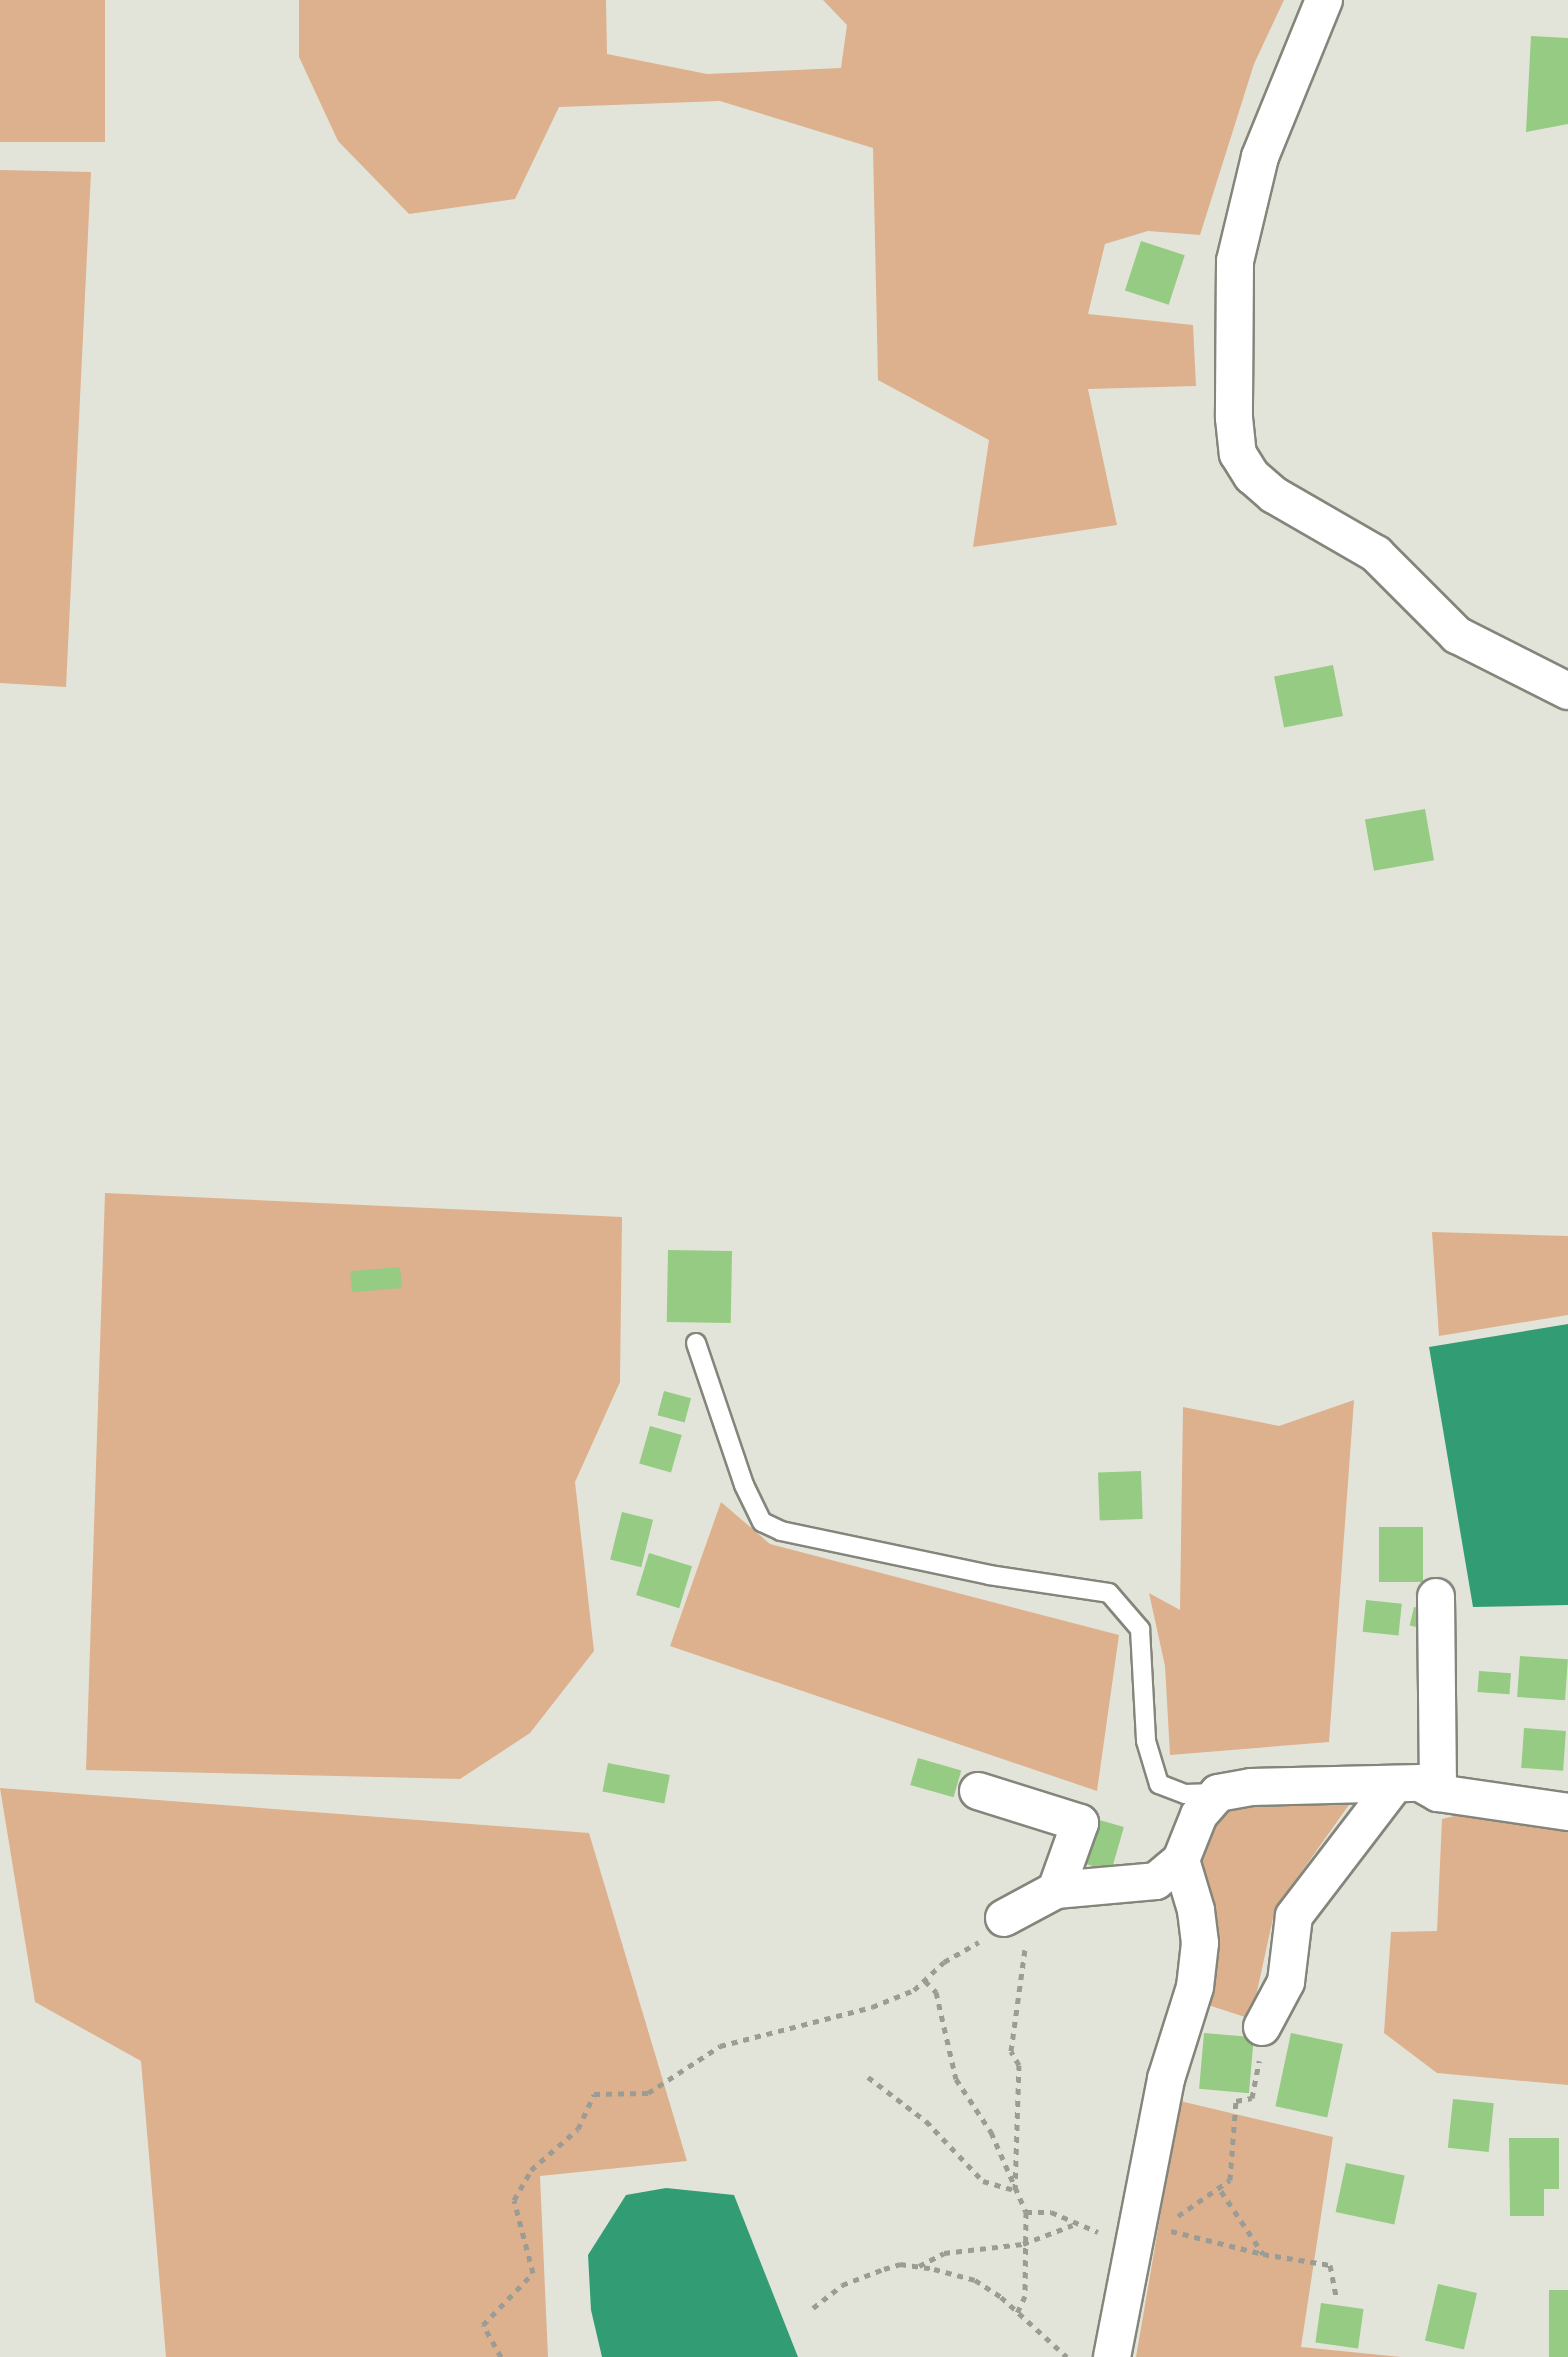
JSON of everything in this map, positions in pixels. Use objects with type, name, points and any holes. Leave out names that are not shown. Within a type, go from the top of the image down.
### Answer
[{"type":"street","points":[[1324,0],[1260,157],[1235,261],[1234,418],[1238,454],[1252,476],[1274,495],[1376,554],[1457,635],[1568,691]]},
{"type":"street","points":[[1436,1597],[1438,1793]]},
{"type":"street","points":[[1030,1904],[1156,1881],[1181,1860],[1199,1815],[1218,1793],[1251,1787],[1420,1783],[1438,1793],[1568,1812]]},
{"type":"street","points":[[1262,2027],[1286,1982],[1294,1916],[1395,1784]]},
{"type":"street","points":[[978,1791],[1080,1823],[1030,1904]]},
{"type":"street","points":[[1112,2357],[1166,2079],[1195,1987],[1200,1943],[1181,1860]]},
{"type":"lane","points":[[696,1343],[744,1485],[762,1522],[781,1531],[989,1575],[1109,1593],[1140,1629],[1146,1741],[1159,1784],[1185,1794],[1218,1793]]},
{"type":"path","points":[[501,2357],[483,2325],[533,2273],[514,2200],[531,2170],[551,2158],[578,2129],[594,2094],[648,2093],[720,2046],[872,2007],[925,1981],[944,1962],[988,1938],[1030,1904]]},
{"type":"path","points":[[1015,2190],[1019,2065],[1011,2051],[1030,1904]]},
{"type":"path","points":[[925,1981],[936,1992],[956,2079],[991,2132],[1026,2212],[1029,2242],[1025,2296],[1017,2313]]},
{"type":"path","points":[[1262,2027],[1258,2076],[1252,2098],[1236,2101],[1230,2180],[1221,2191],[1263,2254]]},
{"type":"path","points":[[868,2077],[926,2121],[983,2181],[1015,2190]]},
{"type":"path","points":[[918,2267],[944,2253],[1029,2242],[1074,2225]]},
{"type":"path","points":[[1169,2230],[1263,2254],[1330,2265],[1336,2295]]},
{"type":"path","points":[[813,2308],[842,2285],[884,2269],[918,2267],[975,2280],[1067,2357]]},
{"type":"shaded area","points":[[0,0],[105,0],[105,142],[0,142]]},
{"type":"shaded area","points":[[299,0],[606,0],[607,54],[707,74],[841,68],[847,25],[823,0],[1284,0],[1254,64],[1200,235],[1148,231],[1105,244],[1088,314],[1193,325],[1196,386],[1088,389],[1117,525],[973,547],[989,440],[878,380],[873,148],[720,101],[559,107],[515,199],[409,214],[338,141],[299,57]]},
{"type":"shaded area","points":[[0,170],[91,172],[66,687],[0,683]]},
{"type":"shaded area","points":[[105,1193],[622,1217],[620,1382],[575,1482],[594,1651],[530,1733],[460,1779],[86,1770]]},
{"type":"shaded area","points":[[1432,1232],[1568,1236],[1568,1315],[1439,1336]]},
{"type":"shaded area","points":[[1568,1324],[1568,1605],[1473,1607],[1429,1347]]},
{"type":"shaded area","points":[[1354,1400],[1329,1742],[1170,1755],[1165,1666],[1149,1593],[1180,1610],[1183,1407],[1279,1426]]},
{"type":"shaded area","points":[[721,1502],[770,1544],[1119,1635],[1097,1791],[670,1646]]},
{"type":"shaded area","points":[[0,1788],[589,1833],[687,2161],[540,2176],[548,2357],[166,2357],[141,2061],[35,2002]]},
{"type":"shaded area","points":[[1351,1802],[1275,1909],[1251,2019],[1199,2002],[1195,1866],[1224,1804]]},
{"type":"shaded area","points":[[1507,1803],[1568,1811],[1568,2085],[1437,2073],[1384,2033],[1391,1932],[1437,1931],[1442,1819]]},
{"type":"shaded area","points":[[1180,2101],[1333,2137],[1301,2347],[1401,2357],[1136,2357]]},
{"type":"shaded area","points":[[666,2188],[734,2195],[798,2357],[602,2357],[591,2310],[588,2255],[626,2195]]},
{"type":"building","points":[[1531,36],[1568,38],[1568,124],[1526,132]]},
{"type":"building","points":[[1141,241],[1185,255],[1169,305],[1125,290]]},
{"type":"building","points":[[1333,665],[1343,716],[1284,727],[1274,676]]},
{"type":"building","points":[[1425,809],[1434,860],[1374,871],[1365,820]]},
{"type":"building","points":[[668,1250],[732,1251],[731,1323],[667,1322]]},
{"type":"building","points":[[400,1267],[402,1288],[352,1292],[350,1271]]},
{"type":"building","points":[[664,1391],[691,1398],[685,1422],[658,1415]]},
{"type":"building","points":[[650,1426],[682,1435],[671,1473],[639,1463]]},
{"type":"building","points":[[1141,1471],[1143,1519],[1100,1520],[1098,1473]]},
{"type":"building","points":[[622,1512],[653,1520],[641,1567],[610,1560]]},
{"type":"building","points":[[1379,1527],[1423,1527],[1423,1582],[1379,1582]]},
{"type":"building","points":[[649,1553],[692,1566],[679,1608],[636,1595]]},
{"type":"building","points":[[1366,1600],[1402,1604],[1398,1636],[1363,1632]]},
{"type":"building","points":[[1414,1607],[1423,1609],[1418,1628],[1410,1626]]},
{"type":"building","points":[[1520,1656],[1568,1659],[1565,1700],[1517,1697]]},
{"type":"building","points":[[1479,1671],[1511,1673],[1509,1694],[1478,1692]]},
{"type":"building","points":[[1524,1728],[1566,1731],[1563,1771],[1521,1768]]},
{"type":"building","points":[[918,1758],[961,1770],[954,1797],[910,1785]]},
{"type":"building","points":[[608,1763],[670,1775],[664,1803],[602,1791]]},
{"type":"building","points":[[1096,1819],[1124,1827],[1111,1871],[1083,1863]]},
{"type":"building","points":[[1204,2033],[1254,2037],[1249,2093],[1199,2089]]},
{"type":"building","points":[[1291,2033],[1343,2044],[1327,2117],[1275,2106]]},
{"type":"building","points":[[1453,2099],[1494,2103],[1489,2152],[1448,2148]]},
{"type":"building","points":[[1509,2138],[1559,2138],[1559,2189],[1544,2189],[1544,2216],[1510,2216]]},
{"type":"building","points":[[1346,2163],[1405,2175],[1394,2224],[1336,2212]]},
{"type":"building","points":[[1438,2284],[1477,2293],[1464,2350],[1425,2341]]},
{"type":"building","points":[[1549,2290],[1568,2290],[1568,2357],[1549,2357]]},
{"type":"building","points":[[1321,2303],[1364,2309],[1358,2349],[1315,2343]]}]
